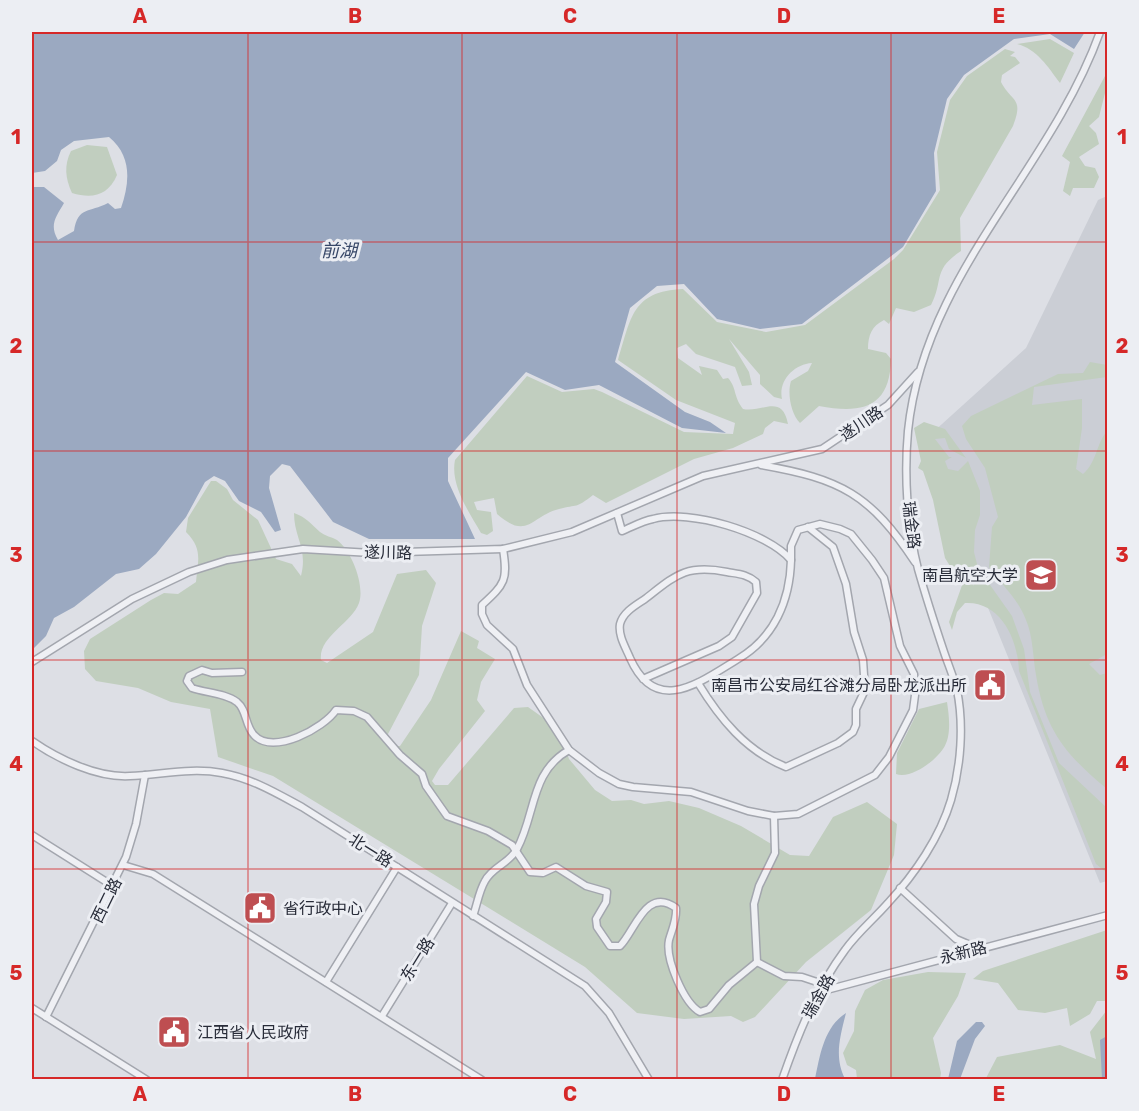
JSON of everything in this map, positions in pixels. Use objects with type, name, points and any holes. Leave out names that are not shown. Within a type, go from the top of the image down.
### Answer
[{"type":"street","name":"瑞金路","points":[[782,1080],[798,1032],[818,992],[845,949],[900,888],[932,844],[951,800],[961,751],[957,691],[917,566],[906,462],[910,420],[919,372],[930,334],[947,297],[1061,113],[1100,32]]},
{"type":"street","name":"遂川路","points":[[32,662],[132,598],[189,573],[227,560],[303,549],[380,553],[503,549],[562,534],[703,476],[822,449],[877,414],[919,372]]},
{"type":"street","name":"遂川路","points":[[756,464],[824,479],[860,497],[891,526],[917,566]]},
{"type":"street","points":[[617,513],[622,531],[654,518],[729,526],[780,547],[791,560]]},
{"type":"street","points":[[503,549],[505,578],[501,588],[482,605],[482,614],[487,625],[513,649],[527,685],[569,750],[619,784],[691,792],[748,811],[774,816],[798,814],[875,775],[889,757],[913,710],[915,695],[914,674],[900,646],[884,578],[851,534],[820,524],[798,530],[791,546],[790,582],[769,633],[757,649],[698,683],[664,692],[643,679],[635,669],[620,635],[620,623],[625,614],[676,575],[689,569],[705,568],[749,576],[756,582],[757,593],[732,637],[719,646],[643,679]]},
{"type":"street","points":[[698,683],[713,708],[749,747],[786,767],[838,743],[853,732],[856,725],[856,709],[865,690],[863,660],[854,632],[846,584],[833,546],[808,526]]},
{"type":"street","points":[[242,672],[212,673],[202,670],[189,676],[187,681],[192,688],[227,697],[237,702],[254,735],[264,741],[303,736],[329,720],[336,710],[354,711],[367,717],[400,755],[422,774],[426,786],[447,816],[488,831],[512,845],[530,872],[543,873],[556,867],[578,882],[607,892],[606,902],[596,919],[606,942],[615,948],[629,936],[641,910],[649,905],[661,903],[676,908],[668,954],[676,980],[695,1009],[700,1012],[709,1009],[729,985],[757,962]]},
{"type":"street","name":"北一路","points":[[32,741],[86,769],[127,776],[178,771],[221,773],[261,784],[585,986],[609,1013],[649,1080]]},
{"type":"street","points":[[473,916],[485,881],[516,852],[526,831],[537,786],[558,756],[569,750]]},
{"type":"street","name":"西二路","points":[[46,1017],[123,865],[136,824],[145,775]]},
{"type":"street","points":[[757,962],[754,904],[759,886],[775,852],[774,816]]},
{"type":"street","points":[[32,835],[113,886]]},
{"type":"street","points":[[123,865],[153,874],[482,1080]]},
{"type":"street","points":[[326,982],[397,867]]},
{"type":"street","points":[[900,888],[956,939],[977,949]]},
{"type":"street","name":"东一路","points":[[382,1016],[452,903]]},
{"type":"street","name":"永新路","points":[[818,992],[1107,915]]},
{"type":"street","points":[[757,962],[784,976],[802,977],[824,984]]},
{"type":"street","points":[[32,1008],[143,1078]]},
{"type":"shaded area","name":"南昌航空大学","points":[[1107,196],[1107,881],[1100,883],[921,443],[1026,348],[1098,200]]},
{"type":"green space","points":[[1050,39],[1074,53],[1060,83],[1036,54],[1017,44]]},
{"type":"green space","points":[[1005,49],[1015,52],[1010,56],[1015,57],[1020,63],[1002,75],[1001,82],[1017,105],[1013,126],[960,218],[961,251],[942,270],[931,305],[914,312],[896,308],[889,324],[884,320],[876,325],[872,332],[868,349],[886,353],[891,359],[885,388],[879,398],[860,408],[819,406],[800,423],[792,409],[791,381],[808,371],[812,363],[799,367],[789,375],[782,386],[782,399],[774,397],[760,384],[760,375],[729,339],[749,372],[752,385],[742,386],[735,367],[696,354],[686,344],[677,348],[678,358],[702,375],[699,366],[717,370],[723,379],[728,378],[743,409],[776,407],[781,409],[788,424],[774,421],[765,428],[763,434],[733,448],[694,459],[606,503],[593,495],[579,504],[550,512],[523,526],[507,522],[497,514],[494,498],[474,502],[477,510],[491,512],[493,531],[487,535],[481,533],[458,489],[455,479],[455,460],[527,376],[562,392],[594,389],[684,432],[733,434],[735,423],[676,400],[618,360],[626,331],[636,310],[643,301],[653,295],[683,289],[717,322],[766,332],[805,325],[903,250],[940,190],[937,152],[950,100],[967,76]]},
{"type":"green space","points":[[1107,66],[1107,96],[1105,93],[1099,117],[1089,126],[1096,133],[1099,144],[1079,157],[1085,166],[1095,168],[1099,177],[1094,188],[1073,188],[1070,196],[1063,191],[1070,162],[1062,156],[1105,76]]},
{"type":"green space","points":[[87,145],[107,147],[117,175],[104,192],[86,196],[72,193],[66,166],[71,151]]},
{"type":"green space","points":[[1090,362],[1107,365],[1107,377],[1034,387],[1032,405],[1082,399],[1082,428],[1076,469],[1083,474],[1091,464],[1107,431],[1107,654],[1089,664],[1100,675],[1107,673],[1107,789],[1068,752],[1051,726],[1045,711],[1026,620],[1014,599],[989,567],[992,527],[998,517],[985,468],[966,439],[962,426],[971,416],[1058,374],[1083,373]]},
{"type":"green space","points":[[924,422],[945,429],[966,458],[949,449],[945,438],[935,439],[949,457],[952,457],[945,461],[948,469],[958,471],[968,461],[980,491],[980,515],[975,530],[974,552],[978,568],[1012,616],[1024,649],[1030,692],[1059,763],[1107,808],[1107,873],[1096,864],[1019,671],[1015,647],[1005,625],[998,615],[988,608],[965,603],[957,612],[952,630],[949,622],[966,574],[974,586],[966,566],[958,568],[950,566],[945,558],[933,500],[923,471],[918,468],[921,461],[914,428]]},
{"type":"green space","points":[[211,481],[216,481],[227,489],[233,500],[258,520],[276,559],[292,564],[301,576],[303,558],[294,513],[322,533],[337,540],[348,552],[359,578],[359,603],[350,617],[325,644],[321,652],[321,660],[327,663],[373,632],[397,574],[426,570],[436,583],[422,626],[419,675],[388,734],[393,746],[400,746],[431,700],[461,631],[479,641],[477,648],[495,659],[481,682],[477,700],[485,711],[439,769],[432,781],[435,785],[448,785],[514,708],[528,707],[559,729],[569,759],[595,790],[612,801],[631,800],[644,804],[669,801],[699,808],[741,826],[790,855],[809,856],[833,817],[867,802],[897,824],[894,855],[871,910],[806,962],[755,1017],[743,1022],[731,1016],[684,1019],[637,1013],[585,967],[273,776],[218,757],[210,709],[171,702],[138,688],[96,681],[85,669],[84,651],[90,639],[164,593],[178,594],[196,582],[198,555],[195,544],[186,532],[188,518]]},
{"type":"green space","points":[[947,702],[949,732],[943,749],[934,759],[915,772],[896,774],[897,753],[919,709]]},
{"type":"green space","points":[[1107,930],[1107,1001],[1097,1001],[1090,1014],[1070,1026],[1067,1008],[1045,1013],[1018,1010],[998,983],[973,979],[983,971]]},
{"type":"green space","points":[[928,972],[966,973],[958,996],[933,1038],[941,1073],[940,1079],[857,1079],[856,1070],[847,1065],[843,1053],[854,1031],[855,1011],[865,990],[883,980]]},
{"type":"green space","points":[[1107,1010],[1107,1079],[985,1080],[997,1057],[1060,1045],[1096,1059],[1090,1032]]},
{"type":"water","name":"前湖","points":[[32,32],[1085,32],[1074,49],[1050,34],[1014,39],[964,75],[947,99],[934,153],[936,191],[903,247],[802,324],[760,329],[717,319],[684,284],[657,286],[630,308],[615,362],[685,412],[710,422],[726,433],[682,428],[599,385],[565,390],[526,372],[448,458],[448,481],[475,539],[369,539],[333,522],[290,466],[282,464],[270,476],[269,488],[281,530],[275,532],[261,512],[239,501],[225,481],[214,476],[205,482],[186,517],[156,554],[139,569],[116,574],[74,607],[54,618],[46,636],[32,650],[32,187],[44,187],[64,203],[54,225],[58,240],[74,231],[78,217],[85,211],[108,203],[115,209],[121,208],[126,189],[127,170],[122,152],[109,137],[74,141],[61,150],[57,161],[45,171],[32,173]]},
{"type":"water","points":[[846,1013],[839,1055],[845,1079],[815,1079],[824,1042],[833,1026]]},
{"type":"water","points":[[976,1022],[982,1022],[985,1026],[975,1039],[960,1079],[948,1079],[957,1041]]},
{"type":"water","points":[[1107,1036],[1107,1079],[1102,1079],[1100,1040]]},
{"type":"place","name":"南昌航空大学","points":[[1041,575]]},
{"type":"place","name":"南昌市公安局红谷滩分局卧龙派出所","points":[[990,685]]},
{"type":"place","name":"省行政中心","points":[[260,908]]},
{"type":"place","name":"江西省人民政府","points":[[174,1032]]}]
